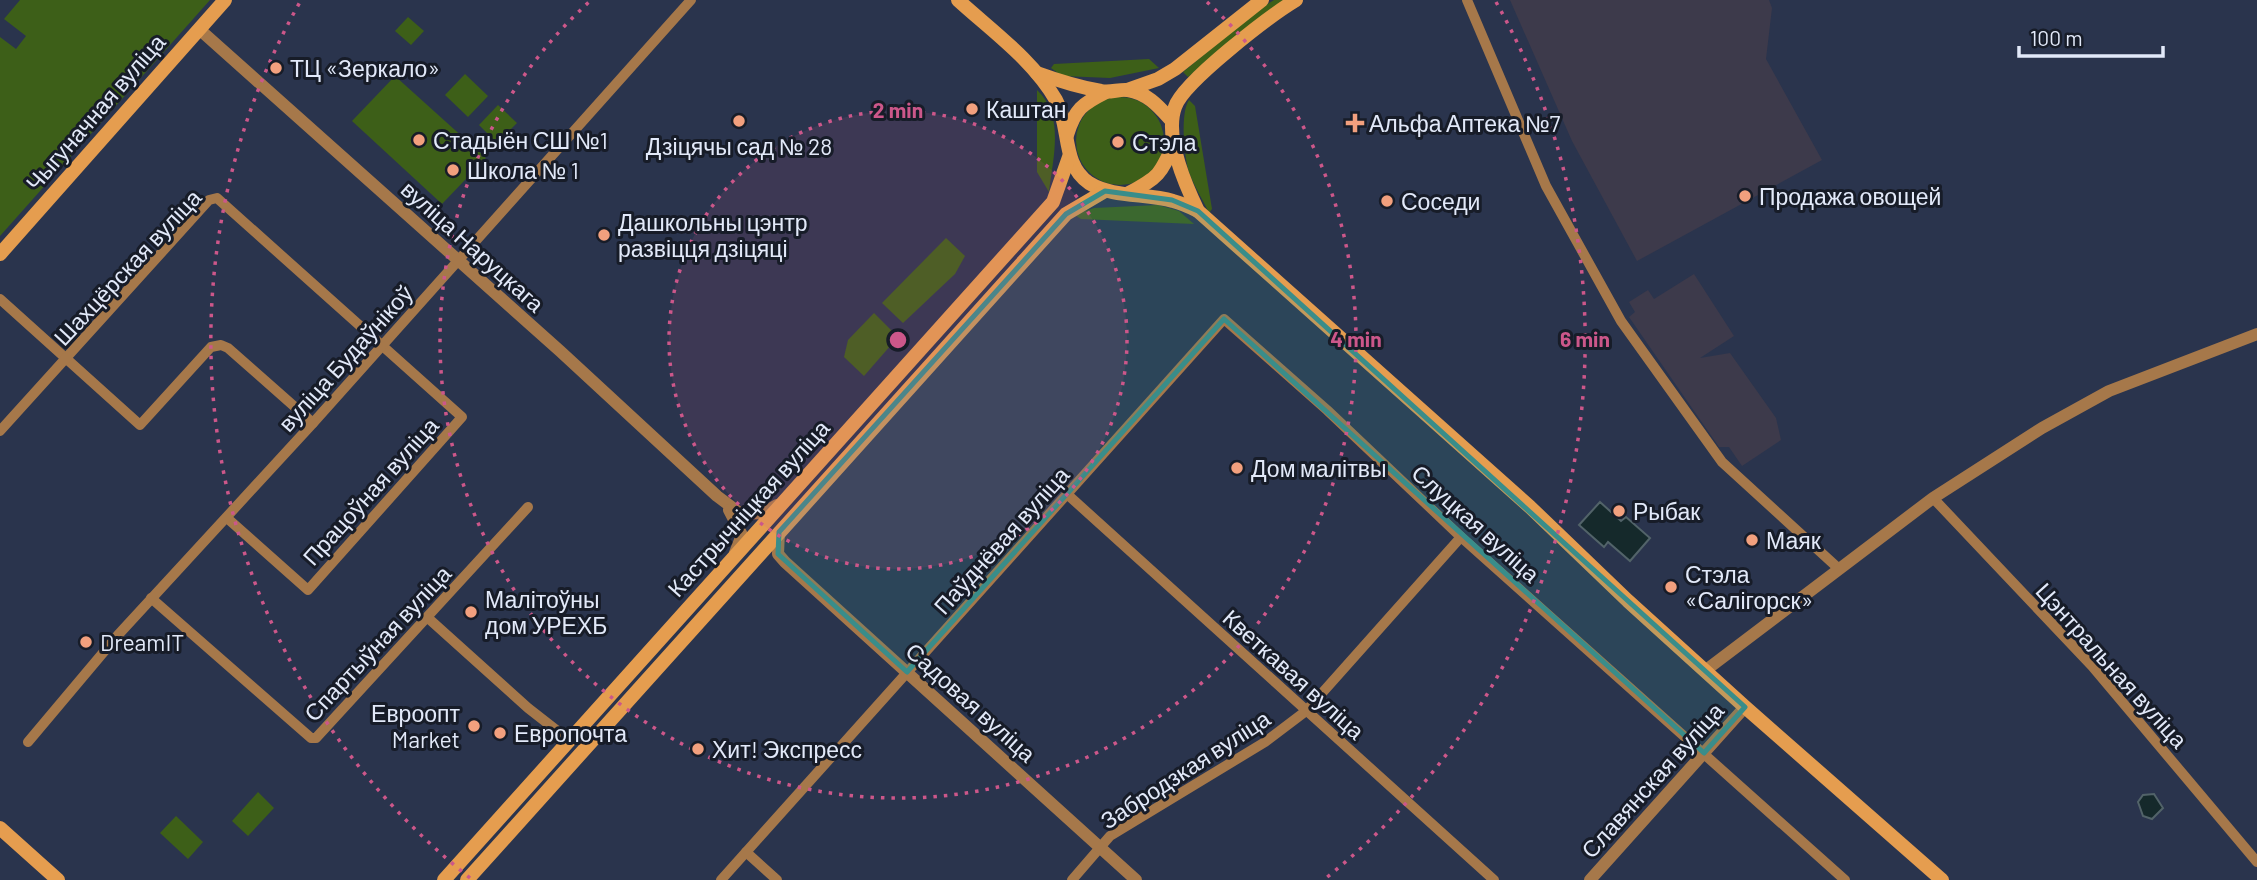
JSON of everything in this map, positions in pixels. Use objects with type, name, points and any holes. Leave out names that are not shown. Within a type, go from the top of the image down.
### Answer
[{"type":"main road","name":"Чыгуначная вуліца","points":[[0,254],[225,0]]},
{"type":"main road","points":[[958,0],[1037,73],[1057,102],[1067,135],[1069,157],[1076,171],[1088,182],[1105,191],[1172,200],[1198,211],[1530,508],[1745,707],[1942,880]]},
{"type":"main road","points":[[1037,73],[1071,85],[1106,92],[1128,90],[1158,79],[1175,69],[1262,0]]},
{"type":"main road","points":[[1198,211],[1187,188],[1174,144],[1174,108],[1180,96],[1238,42],[1296,0]]},
{"type":"main road","points":[[1128,90],[1156,103],[1172,121]]},
{"type":"main road","points":[[1067,135],[1073,116],[1084,103],[1106,92]]},
{"type":"main road","points":[[1129,193],[1162,171],[1174,144]]},
{"type":"main road","name":"Кастрычніцкая вуліца","points":[[444,880],[1054,202],[1069,157]]},
{"type":"main road","name":"Кастрычніцкая вуліца","points":[[467,880],[1066,214],[1105,191]]},
{"type":"main road","points":[[0,828],[58,880]]},
{"type":"street","name":"вуліца Будаўнікоў","points":[[28,742],[151,598],[313,423],[691,0]]},
{"type":"street","points":[[1467,0],[1546,186],[1621,321],[1722,463],[1838,568]]},
{"type":"street","name":"вуліца Наруцкага","points":[[199,29],[718,496]]},
{"type":"street","name":"Шахцёрская вуліца","points":[[0,431],[209,200],[214,198],[219,199],[382,346]]},
{"type":"street","points":[[0,299],[141,425],[211,347],[225,346],[313,423]]},
{"type":"street","name":"Паўднёвая вуліца","points":[[721,880],[1224,319]]},
{"type":"street","name":"Слуцкая вуліца","points":[[1224,319],[1327,410],[1461,537],[1845,880]]},
{"type":"street","points":[[1706,670],[1933,498],[2042,428],[2109,391],[2257,334]]},
{"type":"street","name":"Працоўная вуліца","points":[[227,518],[308,590],[462,417],[382,346]]},
{"type":"street","name":"Кветкавая вуліца","points":[[1068,495],[1494,880]]},
{"type":"street","points":[[718,496],[741,514],[763,513],[785,501]]},
{"type":"street","points":[[718,496],[736,521],[742,535],[728,566]]},
{"type":"street","name":"Цэнтральная вуліца","points":[[1933,498],[2092,666],[2257,862]]},
{"type":"street","name":"Спартыўная вуліца","points":[[151,598],[311,738],[316,738],[528,507]]},
{"type":"street","points":[[755,558],[778,554],[779,532]]},
{"type":"street","name":"Забродзкая вуліца","points":[[1072,880],[1110,836],[1265,741],[1306,711],[1461,537]]},
{"type":"street","name":"Садовая вуліца","points":[[778,554],[1136,880]]},
{"type":"street","points":[[428,618],[528,708],[569,740]]},
{"type":"street","name":"Славянская вуліца","points":[[1590,880],[1745,707]]},
{"type":"street","points":[[746,852],[777,880]]},
{"type":"highlighted area","points":[[1105,191],[1172,200],[1198,211],[1745,707],[1704,753],[1224,319],[907,672],[778,554],[779,532],[1066,214]]},
{"type":"shaded area","points":[[1510,0],[1769,0],[1772,8],[1766,59],[1822,160],[1637,261],[1572,141]]},
{"type":"shaded area","points":[[1694,274],[1734,336],[1700,358],[1730,353],[1776,418],[1781,440],[1742,466],[1729,447],[1719,447],[1629,317],[1635,312],[1629,302],[1648,290],[1654,299]]},
{"type":"shaded area","points":[[1600,502],[1621,521],[1626,517],[1650,538],[1630,561],[1608,542],[1604,547],[1579,525]]},
{"type":"shaded area","points":[[2154,794],[2163,808],[2152,819],[2143,816],[2138,802],[2143,795]]},
{"type":"green space","points":[[20,0],[210,0],[0,236],[0,37],[16,49],[26,36],[4,19]]},
{"type":"green space","points":[[1274,0],[1287,0],[1252,24],[1188,77],[1183,72],[1258,10]]},
{"type":"green space","points":[[408,17],[424,31],[411,45],[395,31]]},
{"type":"green space","points":[[1149,59],[1159,68],[1110,78],[1062,76],[1051,68],[1054,64]]},
{"type":"green space","points":[[465,74],[488,96],[468,117],[445,95]]},
{"type":"green space","name":"Стадыён СШ №1","points":[[395,76],[486,158],[442,204],[352,121]]},
{"type":"green space","points":[[1037,90],[1046,100],[1054,125],[1049,192],[1037,172]]},
{"type":"green space","points":[[1120,97],[1137,101],[1151,110],[1160,124],[1164,141],[1160,158],[1151,172],[1137,181],[1120,185],[1103,181],[1089,172],[1080,158],[1076,141],[1080,124],[1089,110],[1103,101]]},
{"type":"green space","points":[[1189,100],[1195,106],[1212,209],[1209,213],[1187,165],[1184,114]]},
{"type":"green space","points":[[498,105],[517,123],[497,143],[479,125]]},
{"type":"green space","points":[[1158,205],[1179,211],[1194,224],[1081,219],[1075,215],[1094,208]]},
{"type":"green space","points":[[946,238],[965,256],[955,274],[903,323],[882,303]]},
{"type":"green space","points":[[874,313],[898,337],[864,376],[844,357],[848,340]]},
{"type":"green space","points":[[258,792],[274,808],[248,836],[232,821]]},
{"type":"green space","points":[[176,816],[203,842],[188,859],[160,833]]},
{"type":"place","name":"ТЦ «Зеркало»","points":[[276,68]]},
{"type":"place","name":"Каштан","points":[[972,109]]},
{"type":"place","name":"Дзіцячы сад № 28","points":[[739,121]]},
{"type":"place","name":"Альфа Аптека №7","points":[[1355,123]]},
{"type":"place","name":"Стадыён СШ №1","points":[[419,140]]},
{"type":"place","name":"Стэла","points":[[1118,142]]},
{"type":"place","name":"Школа № 1","points":[[453,170]]},
{"type":"place","name":"Продажа овощей","points":[[1745,196]]},
{"type":"place","name":"Соседи","points":[[1387,201]]},
{"type":"place","name":"Дашкольны цэнтр развіцця дзіцяці","points":[[604,235]]},
{"type":"place","name":"Дом малітвы","points":[[1237,468]]},
{"type":"place","name":"Рыбак","points":[[1619,511]]},
{"type":"place","name":"Маяк","points":[[1752,540]]},
{"type":"place","name":"Стэла «Салігорск»","points":[[1671,587]]},
{"type":"place","name":"Малітоўны дом УРЕХБ","points":[[471,612]]},
{"type":"place","name":"DreamIT","points":[[86,642]]},
{"type":"place","name":"Евроопт Market","points":[[474,726]]},
{"type":"place","name":"Европочта","points":[[500,733]]},
{"type":"place","name":"Хит! Экспресс","points":[[698,749]]}]
